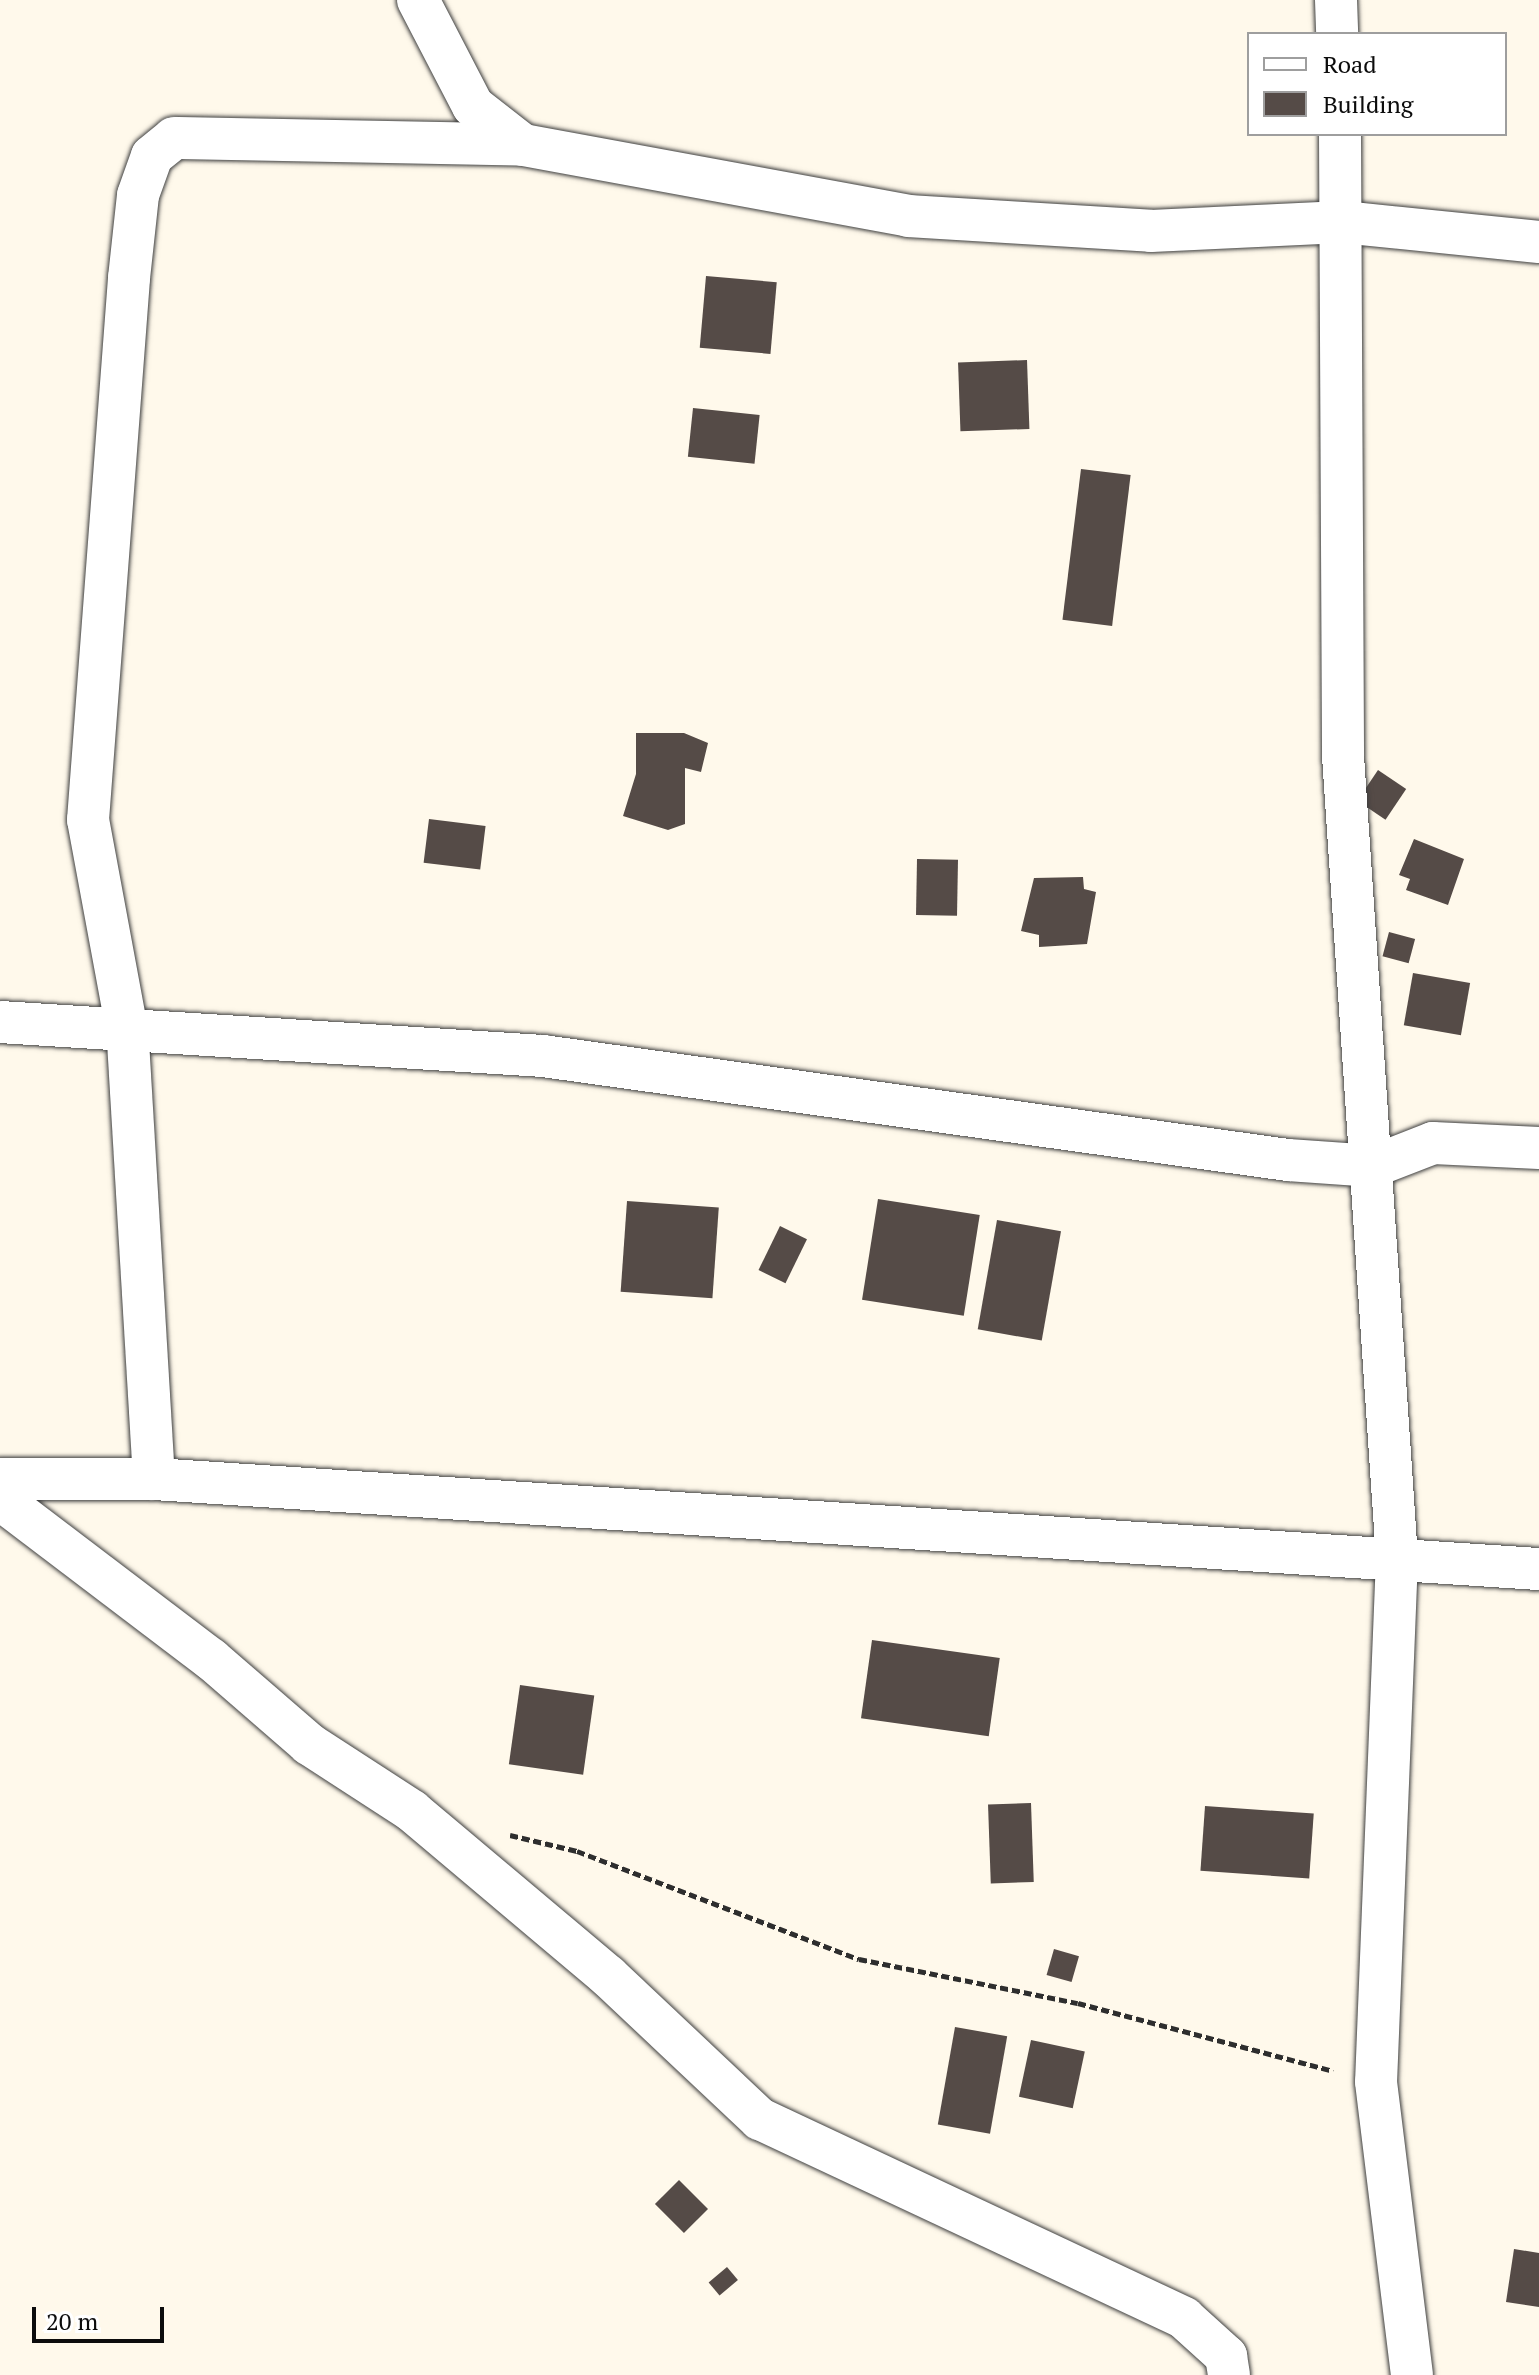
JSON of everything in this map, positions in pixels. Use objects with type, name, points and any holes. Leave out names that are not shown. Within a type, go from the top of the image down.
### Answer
[{"type":"street","points":[[418,0],[473,106],[523,145]]},
{"type":"street","points":[[1336,0],[1337,32]]},
{"type":"street","points":[[1340,136],[1343,756],[1374,1166],[1397,1558],[1376,2082],[1412,2375]]},
{"type":"street","points":[[154,1479],[127,1030],[88,820],[129,278],[138,195],[152,156],[174,138],[523,145],[908,216],[1151,231],[1342,222],[1539,242]]},
{"type":"street","points":[[0,1022],[543,1056],[1226,1152],[1374,1166],[1433,1143],[1499,1140],[1539,1148]]},
{"type":"street","points":[[0,1479],[154,1479],[1539,1569]]},
{"type":"street","points":[[0,1499],[211,1659],[309,1744],[412,1811],[608,1976],[760,2119],[1021,2248],[1184,2318],[1226,2356],[1229,2375]]},
{"type":"path","points":[[502,1833],[577,1851],[859,1959],[1078,2003],[1376,2082]]},
{"type":"building","points":[[706,276],[777,282],[770,354],[700,348]]},
{"type":"building","points":[[1027,360],[1029,429],[960,431],[958,362]]},
{"type":"building","points":[[693,408],[760,415],[755,464],[688,457]]},
{"type":"building","points":[[1081,469],[1131,475],[1112,626],[1062,620]]},
{"type":"building","points":[[636,733],[684,733],[708,743],[701,772],[685,768],[685,824],[668,830],[623,816],[636,774]]},
{"type":"building","points":[[1378,770],[1406,789],[1385,820],[1357,801]]},
{"type":"building","points":[[429,819],[486,826],[480,870],[424,863]]},
{"type":"building","points":[[1414,839],[1464,859],[1448,905],[1406,890],[1410,879],[1399,875]]},
{"type":"building","points":[[917,859],[958,860],[957,916],[916,915]]},
{"type":"building","points":[[1083,877],[1084,889],[1096,892],[1087,944],[1039,947],[1039,935],[1021,931],[1034,878]]},
{"type":"building","points":[[1389,932],[1415,939],[1409,963],[1383,956]]},
{"type":"building","points":[[1413,973],[1470,983],[1461,1035],[1404,1025]]},
{"type":"building","points":[[878,1199],[980,1215],[964,1316],[862,1300]]},
{"type":"building","points":[[627,1201],[719,1207],[712,1298],[621,1292]]},
{"type":"building","points":[[997,1220],[1061,1231],[1042,1341],[978,1329]]},
{"type":"building","points":[[780,1226],[807,1239],[785,1283],[759,1270]]},
{"type":"building","points":[[872,1640],[1000,1658],[989,1736],[861,1718]]},
{"type":"building","points":[[520,1685],[594,1695],[583,1775],[509,1764]]},
{"type":"building","points":[[1031,1803],[1034,1882],[991,1883],[988,1805]]},
{"type":"building","points":[[1205,1806],[1314,1814],[1309,1878],[1200,1871]]},
{"type":"building","points":[[1054,1949],[1079,1956],[1072,1982],[1047,1975]]},
{"type":"building","points":[[955,2027],[1007,2036],[990,2134],[938,2124]]},
{"type":"building","points":[[1031,2040],[1085,2051],[1073,2108],[1019,2097]]},
{"type":"building","points":[[679,2180],[708,2209],[684,2233],[655,2204]]},
{"type":"building","points":[[1514,2249],[1539,2253],[1539,2307],[1506,2302]]},
{"type":"building","points":[[727,2267],[738,2280],[720,2295],[709,2282]]}]
